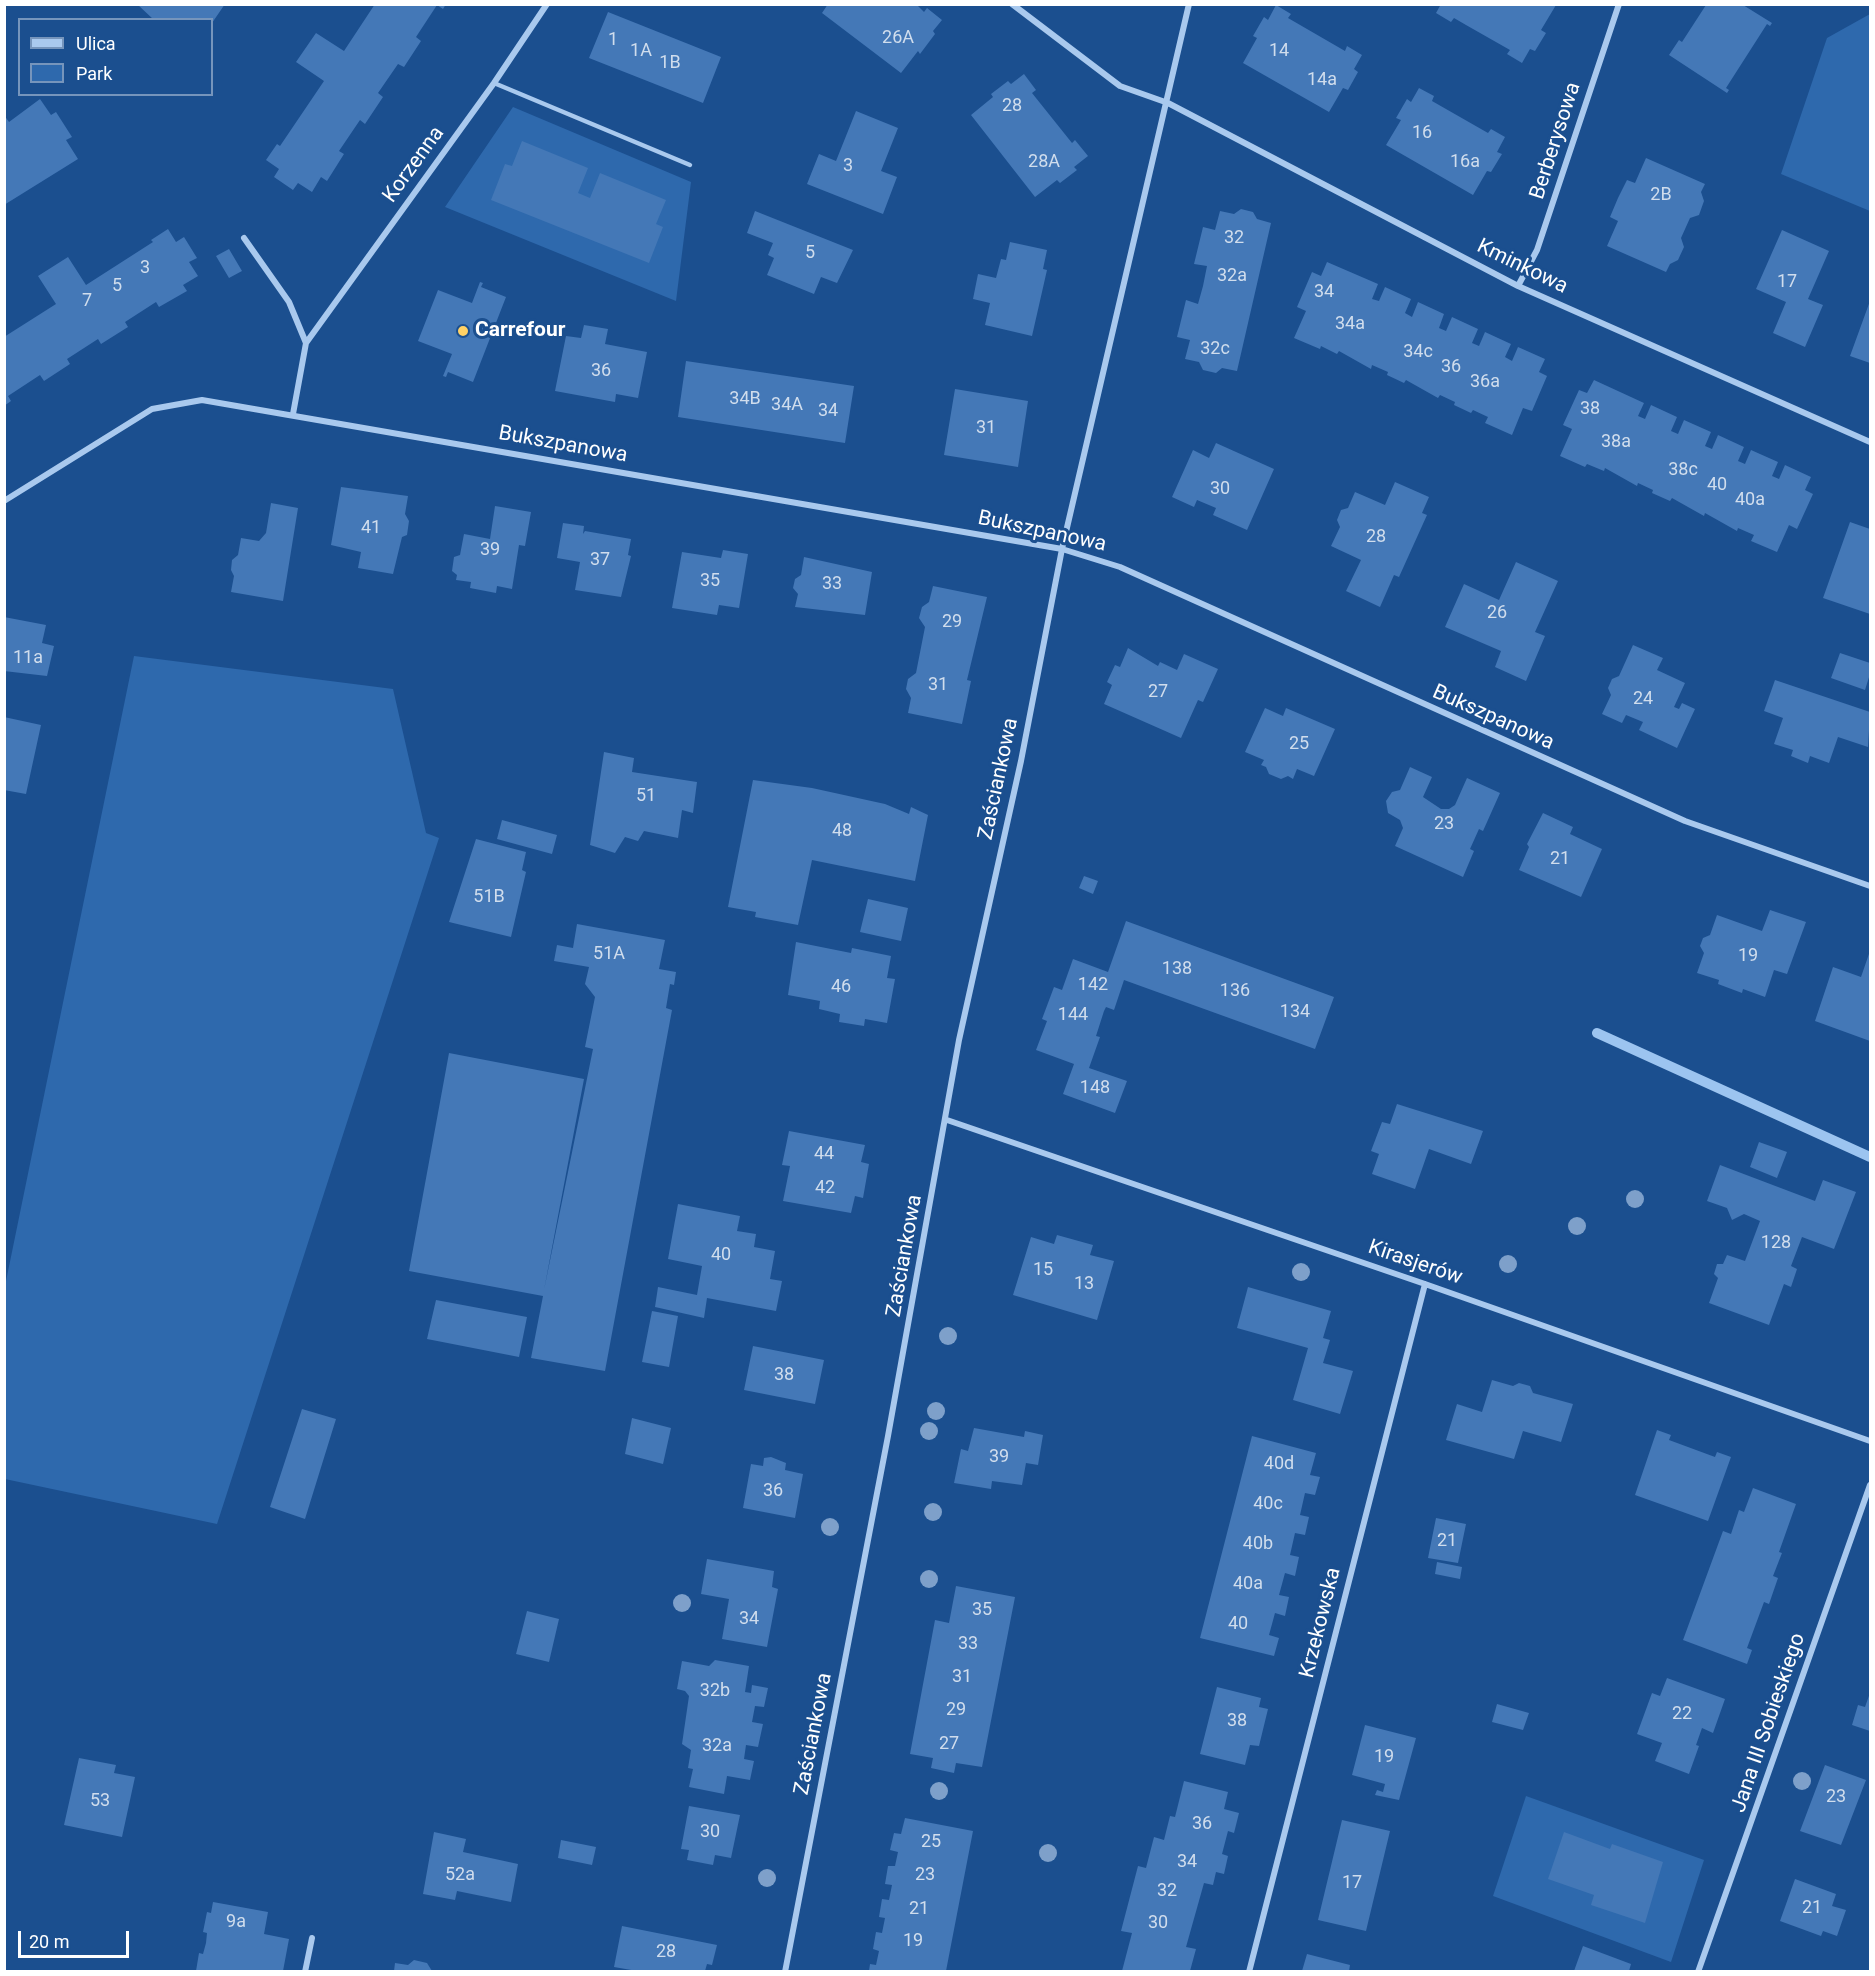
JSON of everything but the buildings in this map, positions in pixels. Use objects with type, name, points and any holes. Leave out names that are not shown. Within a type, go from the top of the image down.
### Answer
[{"type":"street","name":"Korzenna","points":[[306,343],[494,83],[547,4]]},
{"type":"street","name":"Kminkowa","points":[[1012,4],[1120,86],[1168,103],[1518,286],[1870,442]]},
{"type":"street","points":[[1062,549],[1168,103],[1189,4]]},
{"type":"street","name":"Berberysowa","points":[[1518,286],[1537,250],[1619,4]]},
{"type":"street","points":[[244,238],[289,302],[306,343],[293,414]]},
{"type":"street","name":"Bukszpanowa","points":[[4,501],[152,409],[202,400],[1062,549],[1120,567],[1685,821],[1870,886]]},
{"type":"street","name":"Zaściankowa","points":[[785,1971],[947,1120],[959,1040],[1021,761],[1062,549]]},
{"type":"street","name":"Kirasjerów","points":[[947,1120],[1425,1284],[1870,1442]]},
{"type":"street","name":"Krzekowska","points":[[1249,1971],[1425,1284]]},
{"type":"street","name":"Jana III Sobieskiego","points":[[1698,1971],[1870,1485]]},
{"type":"street","points":[[305,1971],[312,1938]]},
{"type":"lane","points":[[494,83],[690,165]]},
{"type":"green space","points":[[1870,14],[1870,211],[1781,174],[1827,38]]},
{"type":"green space","points":[[513,107],[691,182],[676,301],[445,207]]},
{"type":"green space","points":[[134,656],[393,689],[426,833],[439,838],[217,1524],[5,1479],[5,1286]]},
{"type":"green space","points":[[1526,1796],[1704,1860],[1671,1962],[1493,1896]]},
{"type":"waterway","points":[[1597,1033],[1870,1157]]},
{"type":"place","name":"Carrefour","points":[[463,331]]}]
